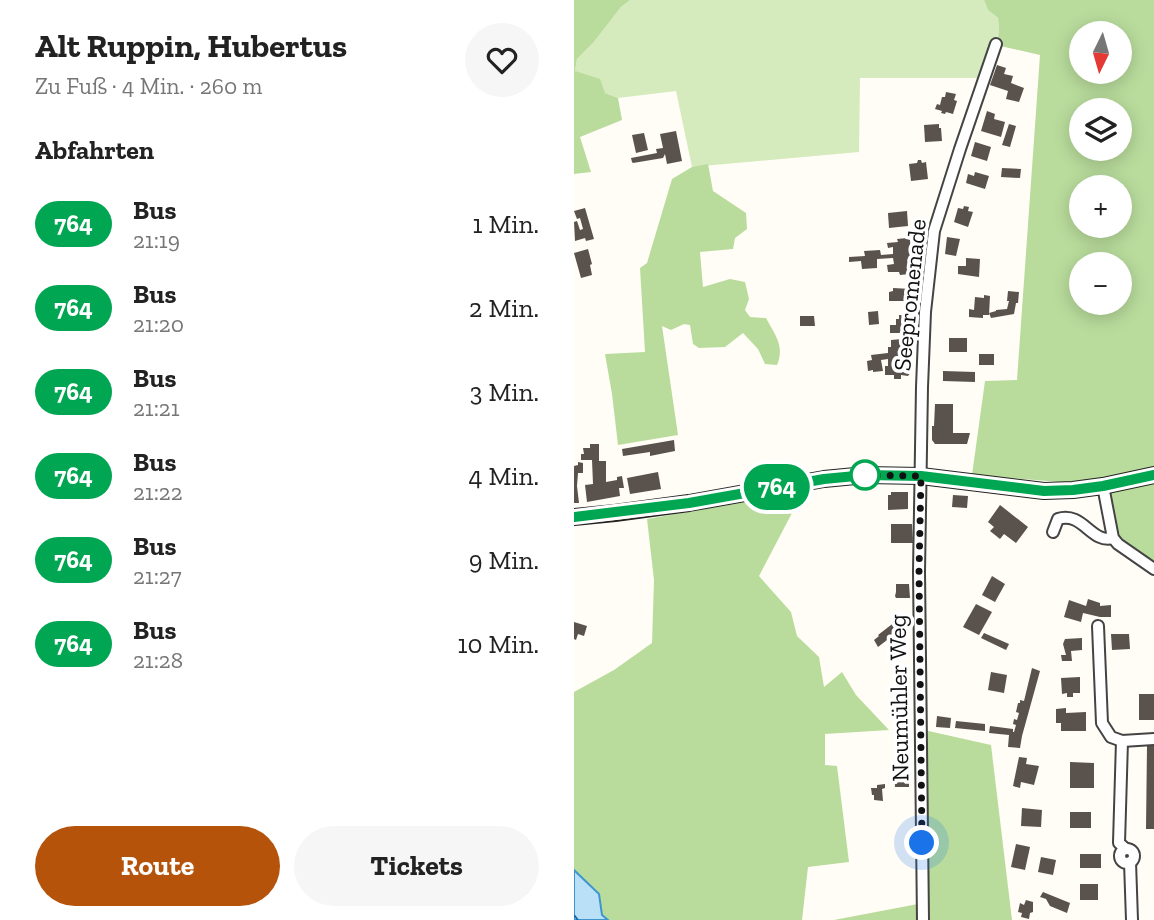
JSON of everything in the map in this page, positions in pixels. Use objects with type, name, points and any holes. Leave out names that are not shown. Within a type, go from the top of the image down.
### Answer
[{"type":"main road","points":[[574,517],[689,503],[824,479],[866,475],[921,476],[1044,491],[1103,486],[1154,475]]},
{"type":"street","name":"Seepromenade","points":[[921,476],[925,312],[934,231],[996,44]]},
{"type":"street","name":"Neumühler Weg","points":[[921,476],[919,572],[923,920]]},
{"type":"street","points":[[1103,486],[1113,538],[1154,569]]},
{"type":"street","points":[[1053,532],[1058,519],[1069,517],[1100,537],[1108,540],[1113,538]]},
{"type":"street","points":[[1098,626],[1102,723],[1111,737],[1122,741],[1154,739]]},
{"type":"street","points":[[1122,741],[1119,843],[1126,849],[1120,853],[1121,859],[1125,863],[1130,862],[1132,920]]},
{"type":"green space","points":[[574,0],[630,0],[577,59],[575,71],[600,79],[605,93],[618,98],[622,120],[580,137],[591,172],[574,174]]},
{"type":"green space","points":[[630,0],[984,0],[988,10],[998,18],[999,31],[984,78],[860,78],[859,152],[692,167],[676,91],[618,98],[605,93],[575,71],[577,59]]},
{"type":"green space","points":[[984,0],[1154,0],[1154,567],[1120,542],[1112,529],[1110,481],[1073,483],[972,475],[985,381],[1017,380],[1040,55],[996,45],[998,18],[988,10]]},
{"type":"green space","points":[[708,164],[713,191],[746,213],[747,229],[735,238],[733,249],[700,252],[703,287],[730,279],[745,282],[749,299],[745,310],[750,317],[766,318],[778,341],[780,352],[777,365],[765,364],[758,349],[743,333],[725,347],[699,348],[693,344],[690,325],[684,324],[671,330],[662,326],[678,435],[618,445],[605,354],[645,352],[640,268],[647,263],[672,179],[692,167]]},
{"type":"green space","points":[[803,492],[759,576],[791,612],[797,636],[819,657],[824,687],[842,672],[856,695],[889,730],[825,734],[825,765],[837,766],[849,862],[808,867],[802,920],[608,920],[602,915],[599,893],[574,870],[574,692],[614,670],[652,643],[654,580],[647,519]]},
{"type":"green space","points":[[924,730],[991,745],[1012,920],[834,920],[923,903]]},
{"type":"water","points":[[574,870],[599,894],[602,915],[608,920],[574,920]]},
{"type":"building","points":[[997,65],[1006,68],[1004,74],[1013,76],[1011,83],[1024,88],[1019,102],[1006,99],[1008,91],[990,85]]},
{"type":"building","points":[[946,92],[956,94],[953,114],[941,113],[942,111],[935,109]]},
{"type":"building","points":[[987,111],[995,114],[994,119],[1005,122],[1001,137],[981,131]]},
{"type":"building","points":[[939,124],[942,141],[925,142],[924,125]]},
{"type":"building","points":[[1009,124],[1016,126],[1010,147],[1002,145]]},
{"type":"building","points":[[676,131],[682,161],[667,164],[665,154],[663,158],[632,162],[631,158],[657,153],[656,149],[663,148],[660,134]]},
{"type":"building","points":[[644,133],[648,150],[636,153],[632,135]]},
{"type":"building","points":[[975,142],[991,147],[987,161],[971,156]]},
{"type":"building","points":[[918,160],[926,162],[928,179],[911,181],[909,164],[917,163]]},
{"type":"building","points":[[1002,168],[1021,169],[1020,178],[1001,177]]},
{"type":"building","points":[[975,172],[989,176],[985,189],[966,183],[968,174],[974,176]]},
{"type":"building","points":[[964,206],[973,212],[968,227],[954,222],[958,208],[963,209]]},
{"type":"building","points":[[585,208],[594,239],[575,241],[574,222],[577,221],[580,230],[583,229],[580,218],[577,219],[574,211]]},
{"type":"building","points":[[907,211],[908,226],[889,228],[888,213]]},
{"type":"building","points":[[947,237],[960,239],[956,256],[945,254]]},
{"type":"building","points":[[897,239],[910,240],[910,274],[888,272],[887,265],[894,264],[893,258],[877,259],[877,268],[862,269],[861,261],[849,262],[849,257],[865,256],[864,251],[880,250],[881,255],[893,254],[893,247],[888,248],[887,243],[898,242]]},
{"type":"building","points":[[588,249],[592,275],[581,278],[574,253]]},
{"type":"building","points":[[966,258],[980,259],[979,277],[958,274],[958,266],[966,266]]},
{"type":"building","points":[[893,288],[911,289],[911,301],[889,301],[889,292],[893,291]]},
{"type":"building","points":[[1008,291],[1019,292],[1014,314],[991,318],[989,313],[1007,309]]},
{"type":"building","points":[[984,295],[990,296],[989,315],[983,315],[983,318],[969,317],[969,309],[974,310],[975,297],[984,298]]},
{"type":"building","points":[[878,311],[879,324],[869,325],[868,312]]},
{"type":"building","points":[[899,315],[907,315],[907,319],[911,319],[911,333],[890,333],[890,325],[896,325]]},
{"type":"building","points":[[800,316],[814,316],[815,326],[800,326]]},
{"type":"building","points":[[949,338],[967,338],[967,352],[949,352]]},
{"type":"building","points":[[902,339],[902,342],[910,342],[908,376],[901,375],[901,379],[894,379],[894,375],[885,375],[888,359],[881,360],[883,371],[868,371],[867,361],[872,360],[871,355],[888,353],[891,340]]},
{"type":"building","points":[[979,354],[994,354],[994,365],[979,365]]},
{"type":"building","points":[[943,371],[975,372],[975,382],[943,381]]},
{"type":"building","points":[[935,404],[953,404],[953,433],[970,433],[967,444],[935,444],[932,440],[932,426]]},
{"type":"building","points":[[674,440],[675,451],[650,456],[650,452],[623,456],[622,449]]},
{"type":"building","points":[[590,444],[599,444],[599,461],[606,461],[606,482],[622,476],[624,488],[619,488],[620,496],[587,502],[585,485],[593,484],[592,460],[581,460],[581,454],[584,454],[583,448],[590,448]]},
{"type":"building","points":[[578,462],[583,463],[583,473],[578,473],[579,503],[574,503],[574,466],[578,465]]},
{"type":"building","points":[[658,472],[661,489],[630,494],[627,478]]},
{"type":"building","points":[[891,492],[908,492],[908,509],[888,510],[888,495],[891,495]]},
{"type":"building","points":[[953,495],[968,496],[967,508],[952,507]]},
{"type":"building","points":[[1000,505],[1028,527],[1016,543],[1004,534],[1000,539],[990,531],[994,527],[988,522]]},
{"type":"building","points":[[891,524],[912,524],[913,543],[891,543]]},
{"type":"building","points":[[992,576],[1005,584],[995,602],[982,595]]},
{"type":"building","points":[[896,584],[909,584],[910,598],[896,598]]},
{"type":"building","points":[[1088,599],[1100,603],[1100,606],[1111,605],[1111,617],[1083,613],[1081,622],[1064,617],[1069,600],[1086,606]]},
{"type":"building","points":[[976,604],[992,612],[979,635],[963,627]]},
{"type":"building","points":[[900,618],[900,630],[878,647],[874,640]]},
{"type":"building","points":[[574,622],[587,626],[584,636],[578,634],[576,640],[574,639]]},
{"type":"building","points":[[984,633],[1009,644],[1006,650],[981,638]]},
{"type":"building","points":[[1111,634],[1129,634],[1130,649],[1112,650]]},
{"type":"building","points":[[1082,638],[1082,650],[1071,651],[1072,661],[1062,661],[1061,655],[1066,655],[1063,644],[1065,639]]},
{"type":"building","points":[[1032,668],[1040,671],[1020,748],[1008,747],[1009,735],[989,733],[990,726],[1013,729],[1014,732],[1014,719],[1017,720],[1019,713],[1016,712],[1018,703],[1020,700],[1024,701]]},
{"type":"building","points":[[991,672],[1007,675],[1004,693],[988,690]]},
{"type":"building","points":[[1080,677],[1080,693],[1073,693],[1073,697],[1067,697],[1067,693],[1062,694],[1061,678]]},
{"type":"building","points":[[1139,694],[1154,694],[1154,720],[1139,720]]},
{"type":"building","points":[[1066,708],[1066,713],[1086,712],[1086,731],[1061,731],[1061,723],[1056,723],[1056,709]]},
{"type":"building","points":[[937,716],[951,718],[950,728],[936,727]]},
{"type":"building","points":[[956,721],[985,724],[985,731],[955,728]]},
{"type":"building","points":[[1147,746],[1154,746],[1154,829],[1146,829]]},
{"type":"building","points":[[1019,757],[1027,758],[1026,764],[1039,766],[1034,785],[1021,782],[1020,788],[1013,786]]},
{"type":"building","points":[[1070,762],[1094,763],[1094,788],[1070,788]]},
{"type":"building","points":[[894,766],[909,766],[909,787],[895,787]]},
{"type":"building","points":[[885,784],[882,789],[883,801],[874,800],[871,788]]},
{"type":"building","points":[[1022,808],[1042,810],[1041,827],[1021,826]]},
{"type":"building","points":[[1070,812],[1091,812],[1091,828],[1070,828]]},
{"type":"building","points":[[1016,844],[1030,847],[1025,870],[1011,867]]},
{"type":"building","points":[[1080,854],[1101,854],[1101,868],[1080,868]]},
{"type":"building","points":[[1041,857],[1056,860],[1053,875],[1038,872]]},
{"type":"building","points":[[1080,884],[1098,884],[1098,900],[1080,900]]},
{"type":"building","points":[[1043,892],[1070,903],[1067,913],[1050,906],[1046,899],[1040,897]]},
{"type":"building","points":[[1026,900],[1033,902],[1033,912],[1030,913],[1029,919],[1021,917],[1022,913],[1018,912],[1020,903],[1024,905]]},
{"type":"ferry route","points":[[574,915],[578,920]]},
{"type":"bus line","name":"764","points":[[574,517],[689,503],[824,479],[866,475],[921,476],[1044,491],[1103,486],[1154,475]]},
{"type":"route","points":[[865,475],[921,476],[919,572],[922,843]]}]
